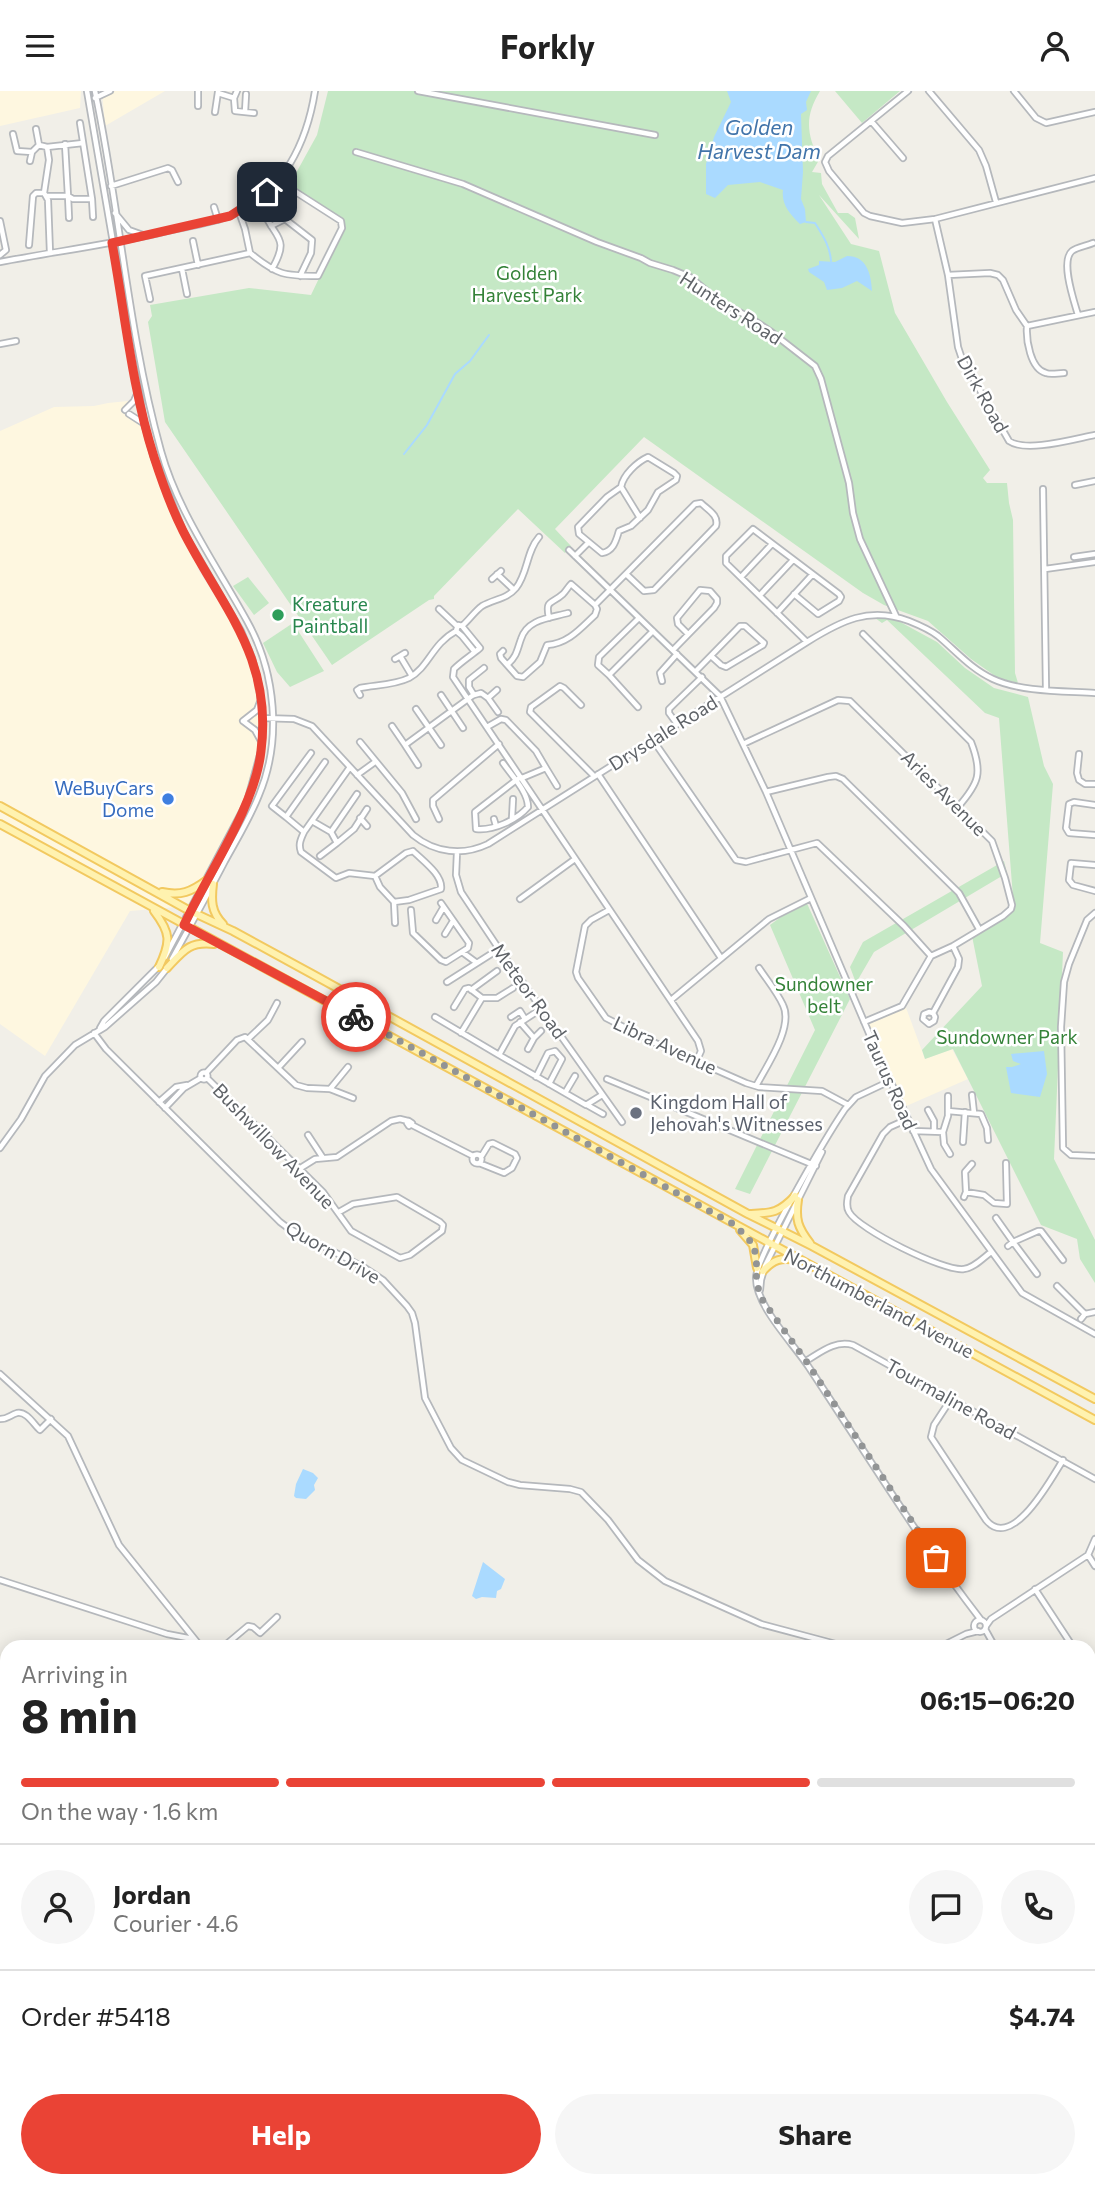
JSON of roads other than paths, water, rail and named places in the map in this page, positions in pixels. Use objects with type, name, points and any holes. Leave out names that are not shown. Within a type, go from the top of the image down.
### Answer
[{"type":"main road","name":"Northumberland Avenue","points":[[0,806],[748,1214],[1095,1399]]},
{"type":"main road","name":"Northumberland Avenue","points":[[0,824],[1095,1420]]},
{"type":"main road","points":[[156,891],[182,894],[210,882],[213,910],[220,921],[233,931]]},
{"type":"main road","points":[[151,907],[163,922],[168,937],[166,953],[159,967]]},
{"type":"main road","points":[[167,968],[191,945],[220,944]]},
{"type":"main road","points":[[748,1214],[776,1212],[796,1198]]},
{"type":"main road","points":[[796,1198],[798,1226],[812,1246]]},
{"type":"main road","points":[[735,1225],[754,1245],[760,1270],[780,1259],[804,1262]]},
{"type":"street","points":[[88,91],[144,423],[158,468],[183,531],[241,631],[252,658],[261,698],[262,744],[258,770],[247,802],[210,882]]},
{"type":"street","points":[[95,91],[140,359],[162,454],[192,525],[249,625],[262,655],[270,683],[273,718],[271,754],[260,794],[210,882],[167,968],[105,1027],[100,1028]]},
{"type":"street","points":[[89,100],[110,91]]},
{"type":"street","points":[[198,91],[198,106]]},
{"type":"street","points":[[237,91],[234,110],[254,113]]},
{"type":"street","points":[[0,262],[120,242],[218,220],[239,212],[267,192],[285,174],[303,138],[315,91]]},
{"type":"street","points":[[418,91],[655,135]]},
{"type":"street","points":[[908,91],[828,156],[825,162],[827,169],[843,189],[870,216],[902,223],[934,219],[1095,178]]},
{"type":"street","points":[[929,91],[979,150],[996,202]]},
{"type":"street","points":[[1015,91],[1036,118],[1046,123],[1095,112]]},
{"type":"street","points":[[215,112],[218,92],[234,98]]},
{"type":"street","points":[[245,112],[246,94]]},
{"type":"street","points":[[871,121],[903,158]]},
{"type":"street","points":[[80,123],[93,217]]},
{"type":"street","points":[[36,129],[39,145]]},
{"type":"street","points":[[13,134],[16,151],[32,152]]},
{"type":"street","points":[[39,145],[47,147],[83,143]]},
{"type":"street","points":[[65,144],[69,218]]},
{"type":"street","points":[[30,161],[32,152],[39,145]]},
{"type":"street","points":[[47,147],[49,160],[46,194],[50,253]]},
{"type":"street","name":"Hunters Road","points":[[356,152],[463,184],[597,242],[690,277],[720,302],[765,327],[809,361],[819,372],[849,483],[860,539],[897,617]]},
{"type":"street","points":[[110,185],[168,168],[178,182]]},
{"type":"street","points":[[239,212],[250,253],[272,269],[283,275],[319,275],[342,228],[341,221],[290,187],[263,210],[281,245],[280,254],[272,269]]},
{"type":"street","points":[[29,245],[33,196],[36,193],[92,199]]},
{"type":"street","points":[[214,207],[218,220]]},
{"type":"street","points":[[115,212],[130,230],[147,236]]},
{"type":"street","points":[[271,226],[285,219],[312,240],[311,253],[300,276]]},
{"type":"street","name":"Dirk Road","points":[[934,219],[948,275],[961,359],[1009,441],[1015,445],[1027,446],[1095,435]]},
{"type":"street","points":[[0,221],[6,250],[0,255]]},
{"type":"street","points":[[193,241],[198,265]]},
{"type":"street","points":[[1078,315],[1066,263],[1073,250],[1093,243]]},
{"type":"street","points":[[150,299],[145,276],[250,253]]},
{"type":"street","points":[[182,269],[187,294]]},
{"type":"street","points":[[948,275],[990,272],[998,275],[1027,325],[1028,347],[1039,370],[1047,374],[1064,373]]},
{"type":"street","points":[[1027,325],[1095,312]]},
{"type":"street","points":[[0,344],[16,341]]},
{"type":"street","points":[[137,393],[127,412],[144,423]]},
{"type":"street","points":[[645,457],[676,475],[675,482],[658,492],[648,510],[631,526],[618,532],[615,543],[606,553],[601,552],[579,534],[578,527],[607,497],[621,487],[624,478],[645,457]]},
{"type":"street","points":[[1075,485],[1095,481]]},
{"type":"street","points":[[621,487],[640,518]]},
{"type":"street","points":[[1043,489],[1046,689]]},
{"type":"street","points":[[595,605],[695,504],[701,503],[715,516],[716,526],[654,590],[644,591],[626,574]]},
{"type":"street","points":[[794,594],[819,614],[839,601],[839,594],[753,529],[727,555],[725,562],[807,642]]},
{"type":"street","points":[[357,691],[362,687],[405,680],[425,664],[437,645],[483,606],[501,600],[514,590],[524,575],[531,549],[539,537]]},
{"type":"street","points":[[575,556],[588,543]]},
{"type":"street","points":[[741,577],[772,544]]},
{"type":"street","name":"Taurus Road","points":[[569,550],[720,696],[766,792],[864,1022],[932,1169],[1014,1283],[1029,1299],[1095,1334]]},
{"type":"street","points":[[1074,557],[1095,554]]},
{"type":"street","points":[[759,595],[793,560]]},
{"type":"street","points":[[1045,569],[1095,562]]},
{"type":"street","points":[[496,574],[514,590]]},
{"type":"street","points":[[777,613],[813,575]]},
{"type":"street","points":[[503,651],[501,658],[517,676],[523,677],[540,662],[547,643],[556,645],[567,640],[595,615],[597,609],[570,584],[549,603],[549,618]]},
{"type":"street","points":[[662,681],[660,673],[688,634],[717,605],[716,597],[710,590],[700,590],[677,618],[678,624],[688,634]]},
{"type":"street","points":[[439,609],[478,650],[453,672],[455,680],[701,1046],[697,1060]]},
{"type":"street","points":[[508,664],[516,655],[521,637],[530,625],[568,613]]},
{"type":"street","name":"Drysdale Road","points":[[457,852],[488,843],[807,642],[835,625],[855,618],[876,615],[897,617],[927,628],[968,664],[996,680],[1014,685],[1095,693]]},
{"type":"street","points":[[639,618],[598,657],[598,666],[639,707]]},
{"type":"street","points":[[696,671],[740,626],[745,626],[764,643],[726,667],[711,656]]},
{"type":"street","points":[[609,675],[653,631]]},
{"type":"street","points":[[863,634],[971,742],[978,779],[973,790],[958,807]]},
{"type":"street","points":[[400,656],[412,675]]},
{"type":"street","points":[[474,695],[468,682],[484,668]]},
{"type":"street","points":[[677,724],[669,709],[702,677]]},
{"type":"street","points":[[581,705],[560,687],[531,707],[530,712],[596,775],[721,958]]},
{"type":"street","points":[[488,698],[498,690]]},
{"type":"street","points":[[405,745],[474,695],[481,693],[498,712]]},
{"type":"street","points":[[441,695],[463,728]]},
{"type":"street","points":[[261,698],[257,710],[243,721],[255,730],[262,744]]},
{"type":"street","name":"Aries Avenue","points":[[743,744],[838,700],[847,699],[995,846],[1012,905],[1008,912],[953,946],[931,956]]},
{"type":"street","points":[[416,709],[441,745]]},
{"type":"street","points":[[263,718],[294,719],[312,726],[418,839],[443,850],[457,852]]},
{"type":"street","points":[[487,727],[501,719],[506,720],[536,751],[557,786]]},
{"type":"street","points":[[392,726],[418,765]]},
{"type":"street","points":[[653,740],[736,860],[746,862],[814,842],[821,845],[931,956],[902,1006],[864,1022]]},
{"type":"street","points":[[360,742],[401,793],[416,819]]},
{"type":"street","points":[[439,819],[433,800],[499,744]]},
{"type":"street","points":[[304,832],[272,806],[311,753]]},
{"type":"street","points":[[1079,754],[1079,780],[1085,784],[1095,784]]},
{"type":"street","points":[[286,817],[325,762]]},
{"type":"street","points":[[357,775],[375,762]]},
{"type":"street","points":[[503,764],[515,781],[527,798],[528,807],[496,826],[475,829],[475,809],[515,781],[545,768]]},
{"type":"street","points":[[350,767],[304,832],[299,843],[301,852],[334,878],[352,873],[375,876],[410,851],[414,853],[442,881],[442,887],[439,891],[394,902]]},
{"type":"street","points":[[766,792],[828,776],[843,779],[959,893],[979,929]]},
{"type":"street","points":[[331,832],[356,794]]},
{"type":"street","points":[[512,818],[513,799]]},
{"type":"street","points":[[1095,805],[1074,802],[1069,804],[1066,828],[1069,833],[1095,835]]},
{"type":"street","points":[[320,856],[351,832],[367,809]]},
{"type":"street","points":[[360,818],[367,826]]},
{"type":"street","points":[[494,819],[496,826]]},
{"type":"street","points":[[312,821],[331,832],[337,843]]},
{"type":"street","name":"Meteor Road","points":[[457,852],[456,875],[459,888],[622,1122]]},
{"type":"street","points":[[520,899],[575,859]]},
{"type":"street","points":[[1095,865],[1071,863],[1069,880],[1073,885],[1095,891]]},
{"type":"street","points":[[375,876],[380,887],[394,902],[395,923]]},
{"type":"street","points":[[671,1000],[769,919],[811,898]]},
{"type":"street","points":[[411,910],[409,923],[413,933],[446,962],[469,947],[470,943],[442,905],[436,920]]},
{"type":"street","name":"Libra Avenue","points":[[609,910],[585,926],[576,967],[578,978],[606,1018],[653,1042],[756,1086],[822,1091],[848,1105]]},
{"type":"street","points":[[1095,913],[1087,920],[1066,972],[1061,1027],[1063,1148],[1071,1155],[1095,1156]]},
{"type":"street","points":[[445,934],[453,921]]},
{"type":"street","points":[[0,1147],[21,1119],[45,1076],[69,1051],[100,1028],[159,967],[187,927]]},
{"type":"street","points":[[933,1013],[959,964],[953,946]]},
{"type":"street","points":[[447,982],[499,949]]},
{"type":"street","points":[[462,952],[477,963]]},
{"type":"street","points":[[756,1086],[784,1030],[786,1017],[784,1005],[759,968]]},
{"type":"street","points":[[471,990],[497,971]]},
{"type":"street","points":[[454,1007],[467,988],[482,998],[497,998],[513,988]]},
{"type":"street","points":[[461,1033],[482,998]]},
{"type":"street","points":[[248,1039],[264,1026],[277,1003]]},
{"type":"street","points":[[511,1017],[522,1009],[523,1021],[534,1038]]},
{"type":"street","points":[[499,1055],[515,1026],[541,1009]]},
{"type":"street","points":[[435,1017],[603,1114]]},
{"type":"street","points":[[528,1049],[541,1031]]},
{"type":"street","name":"Quorn Drive","points":[[94,1033],[159,1102],[288,1229],[374,1274],[391,1287],[408,1306],[414,1317],[425,1398],[451,1448],[462,1459],[508,1482],[582,1492],[608,1520],[638,1560],[665,1581],[761,1624],[822,1640]]},
{"type":"street","points":[[159,1102],[176,1087],[205,1077],[237,1039],[243,1037],[300,1087],[330,1089],[353,1098]]},
{"type":"street","points":[[83,1039],[100,1042]]},
{"type":"street","points":[[278,1068],[302,1042]]},
{"type":"street","points":[[536,1077],[548,1053],[559,1053],[562,1062],[549,1084]]},
{"type":"street","points":[[330,1089],[348,1067]]},
{"type":"street","points":[[565,1093],[575,1076]]},
{"type":"street","name":"Bushwillow Avenue","points":[[205,1077],[325,1194],[354,1233],[400,1258],[410,1255],[442,1231],[443,1225],[397,1198],[353,1204],[339,1212]]},
{"type":"street","points":[[607,1079],[814,1166]]},
{"type":"street","points":[[890,1081],[863,1092],[848,1105],[779,1230],[756,1282],[774,1319],[806,1361],[990,1640]]},
{"type":"street","points":[[165,1108],[188,1085]]},
{"type":"street","points":[[586,1105],[602,1095]]},
{"type":"street","points":[[972,1095],[974,1113]]},
{"type":"street","points":[[948,1096],[943,1132],[945,1146],[950,1154]]},
{"type":"street","points":[[928,1110],[933,1117],[934,1131]]},
{"type":"street","points":[[948,1111],[979,1113],[983,1116],[987,1128],[988,1140]]},
{"type":"street","points":[[963,1142],[965,1112]]},
{"type":"street","points":[[908,1119],[890,1127],[880,1139],[848,1196],[848,1212],[886,1240],[914,1254],[961,1270],[971,1267],[991,1251]]},
{"type":"street","points":[[299,1169],[315,1159],[337,1157],[394,1120],[410,1123],[473,1156],[476,1154],[481,1157]]},
{"type":"street","points":[[913,1131],[943,1132]]},
{"type":"street","points":[[308,1135],[323,1158]]},
{"type":"street","points":[[473,1156],[473,1162],[504,1174],[512,1168],[517,1157],[493,1143],[489,1144],[479,1163]]},
{"type":"street","points":[[972,1164],[965,1172],[965,1195],[984,1195],[994,1203],[1007,1204],[1006,1163]]},
{"type":"street","points":[[996,1218],[1037,1275]]},
{"type":"street","points":[[1008,1246],[1040,1231],[1063,1260]]},
{"type":"street","points":[[1056,1286],[1085,1314]]},
{"type":"street","points":[[1081,1319],[1085,1314],[1095,1312]]},
{"type":"street","name":"Tourmaline Road","points":[[806,1361],[833,1345],[848,1344],[1095,1479]]},
{"type":"street","points":[[0,1374],[51,1419],[71,1441],[119,1545],[194,1640]]},
{"type":"street","points":[[951,1399],[934,1425],[931,1437],[993,1528],[1002,1529],[1025,1515],[1063,1460]]},
{"type":"street","points":[[0,1419],[9,1418],[16,1413],[23,1414],[39,1430],[51,1419]]},
{"type":"street","points":[[953,1640],[982,1626],[1088,1555],[1095,1539]]},
{"type":"street","points":[[1088,1555],[1095,1566]]},
{"type":"street","points":[[0,1580],[167,1634],[194,1640]]},
{"type":"street","points":[[1035,1589],[1068,1640]]},
{"type":"street","points":[[971,1607],[974,1624]]},
{"type":"street","points":[[231,1640],[248,1626],[259,1633],[262,1632],[277,1617]]},
{"type":"street","points":[[974,1624],[982,1626]]},
{"type":"street","points":[[974,1624],[982,1626]]},
{"type":"street","points":[[965,1634],[974,1624]]},
{"type":"water","name":"Golden Harvest Dam","points":[[727,91],[811,91],[806,102],[807,110],[801,114],[801,199],[806,222],[800,224],[790,213],[783,200],[783,190],[760,182],[728,185],[715,198],[706,194],[706,164],[714,137],[731,102]]},
{"type":"water","points":[[847,256],[859,259],[867,267],[872,291],[857,281],[842,288],[827,290],[824,282],[809,272],[808,269],[819,265],[819,261],[835,262]]},
{"type":"water","points":[[1044,1051],[1047,1074],[1040,1097],[1011,1093],[1006,1067],[1021,1064],[1013,1061],[1011,1054]]},
{"type":"water","points":[[303,1469],[318,1478],[314,1485],[315,1490],[306,1499],[294,1496]]},
{"type":"water","points":[[483,1562],[505,1579],[496,1598],[476,1599],[472,1596]]},
{"type":"waterway","points":[[806,222],[815,223],[828,246],[831,261]]},
{"type":"waterway","points":[[404,454],[427,425],[455,374],[470,361],[489,335]]},
{"type":"place","name":"Kreature Paintball","points":[[278,615]]},
{"type":"place","name":"WeBuyCars Dome","points":[[168,799]]},
{"type":"place","name":"Kingdom Hall of Jehovah's Witnesses","points":[[636,1113]]},
{"type":"park label","name":"Golden Harvest Park","points":[[527,284]]},
{"type":"park label","name":"Sundowner belt","points":[[824,995]]},
{"type":"park label","name":"Sundowner Park","points":[[1007,1037]]}]
